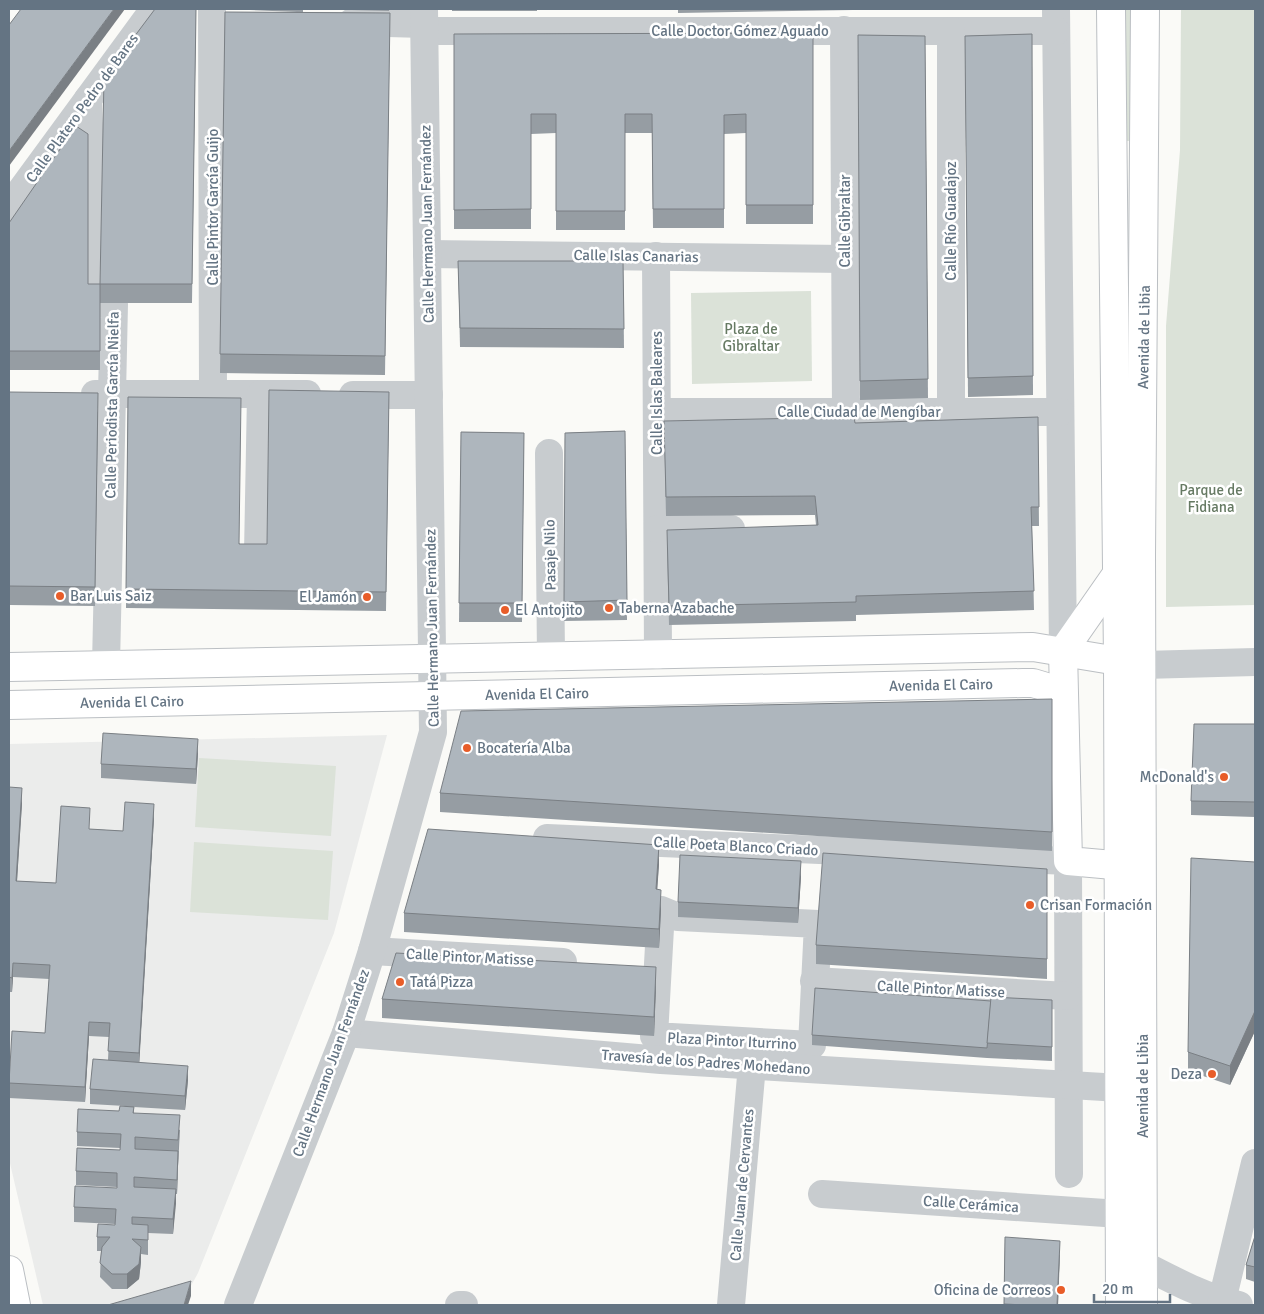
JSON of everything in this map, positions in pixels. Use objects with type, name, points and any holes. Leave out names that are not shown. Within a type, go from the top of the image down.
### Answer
[{"type":"main road","name":"Avenida de Libia","points":[[1111,9],[1116,575],[1130,663]]},
{"type":"main road","name":"Avenida de Libia","points":[[1120,1305],[1131,1258],[1130,663],[1145,9]]},
{"type":"main road","points":[[1116,575],[1062,652],[1068,861],[1130,867]]},
{"type":"main road","points":[[9,667],[1022,647],[1130,663]]},
{"type":"main road","name":"Avenida El Cairo","points":[[9,705],[1033,683],[1063,692]]},
{"type":"main road","name":"Avenida de Libia","points":[[1130,867],[1120,1088],[1120,1214],[1143,1305]]},
{"type":"main road","points":[[9,1270],[16,1305]]},
{"type":"street","name":"Calle Platero Pedro de Bares","points":[[9,207],[88,99],[191,14]]},
{"type":"street","name":"Calle Pintor García Guijo","points":[[191,14],[213,393]]},
{"type":"street","name":"Calle Doctor Gómez Aguado","points":[[424,21],[662,20],[844,30],[951,31],[1056,20]]},
{"type":"street","points":[[1056,20],[1062,652]]},
{"type":"street","points":[[327,21],[424,21]]},
{"type":"street","name":"Calle Hermano Juan Fernández","points":[[238,1305],[346,1033],[372,951],[434,732],[424,21]]},
{"type":"street","name":"Calle Gibraltar","points":[[844,30],[846,412]]},
{"type":"street","name":"Calle Río Guadajoz","points":[[951,31],[951,412]]},
{"type":"street","name":"Calle Periodista García Nielfa","points":[[88,99],[96,297],[100,303],[114,304],[106,666]]},
{"type":"street","name":"Calle Islas Canarias","points":[[427,254],[845,258]]},
{"type":"street","name":"Calle Islas Baleares","points":[[656,256],[658,655]]},
{"type":"street","points":[[66,394],[213,393],[429,396]]},
{"type":"street","points":[[258,553],[262,394]]},
{"type":"street","name":"Calle Ciudad de Mengíbar","points":[[657,412],[1060,412]]},
{"type":"street","name":"Pasaje Nilo","points":[[549,453],[551,657]]},
{"type":"street","points":[[658,529],[756,529]]},
{"type":"street","points":[[1130,663],[1255,662]]},
{"type":"street","points":[[405,832],[435,833]]},
{"type":"street","name":"Calle Poeta Blanco Criado","points":[[524,837],[1068,861]]},
{"type":"street","points":[[1068,861],[1067,1086],[1069,1174]]},
{"type":"street","name":"Plaza Pintor Iturrino","points":[[661,910],[678,917],[818,924],[814,981],[815,998],[812,1045],[654,1036],[661,910]]},
{"type":"street","name":"Calle Pintor Matisse","points":[[372,951],[589,963]]},
{"type":"street","points":[[628,966],[658,967]]},
{"type":"street","name":"Calle Pintor Matisse","points":[[814,981],[1067,996]]},
{"type":"street","name":"Travesía de los Padres Mohedano","points":[[346,1033],[651,1059],[1067,1086]]},
{"type":"street","name":"Calle Juan de Cervantes","points":[[732,1305],[752,1065]]},
{"type":"street","name":"Avenida de Libia","points":[[1067,1086],[1120,1088]]},
{"type":"street","points":[[1131,1258],[1214,1302],[1255,1163]]},
{"type":"street","name":"Calle Cerámica","points":[[822,1194],[1120,1214]]},
{"type":"street","points":[[459,1305],[464,1305]]},
{"type":"shaded area","points":[[387,735],[334,933],[198,1273],[186,1295],[149,1305],[43,1305],[9,1159],[9,744]]},
{"type":"green space","points":[[1121,9],[1133,9],[1133,141],[1123,141]]},
{"type":"green space","name":"Parque de Fidiana","points":[[1181,9],[1255,9],[1255,605],[1166,607],[1166,326],[1180,150]]},
{"type":"green space","name":"Plaza de Gibraltar","points":[[811,291],[812,381],[692,384],[691,293]]},
{"type":"green space","points":[[199,758],[336,766],[331,836],[195,827]]},
{"type":"green space","points":[[194,842],[333,851],[328,920],[190,912]]},
{"type":"building","points":[[21,9],[114,9],[9,151],[9,25]]},
{"type":"building","points":[[155,9],[196,9],[192,284],[100,284],[104,77]]},
{"type":"building","points":[[225,12],[390,13],[385,356],[220,354]]},
{"type":"building","points":[[813,33],[813,205],[746,205],[746,114],[724,115],[724,209],[653,209],[652,114],[625,114],[625,211],[556,211],[556,114],[531,114],[531,209],[454,210],[454,34]]},
{"type":"building","points":[[1032,34],[1033,376],[968,378],[965,36]]},
{"type":"building","points":[[858,35],[925,36],[928,379],[860,381]]},
{"type":"building","points":[[76,126],[88,134],[88,284],[100,284],[100,351],[9,351],[9,223]]},
{"type":"building","points":[[458,261],[623,261],[624,329],[460,328]]},
{"type":"building","points":[[269,390],[389,392],[386,592],[126,589],[128,397],[241,398],[239,544],[267,544]]},
{"type":"building","points":[[9,392],[98,393],[95,587],[9,586]]},
{"type":"building","points":[[854,417],[855,423],[1038,417],[1039,507],[1031,507],[1034,591],[856,596],[856,602],[669,606],[667,530],[818,525],[815,496],[666,497],[664,421]]},
{"type":"building","points":[[625,431],[627,600],[564,602],[565,433]]},
{"type":"building","points":[[461,432],[524,433],[522,603],[459,603]]},
{"type":"building","points":[[1052,699],[1052,832],[440,793],[461,711]]},
{"type":"building","name":"McDonald's","points":[[1194,724],[1255,724],[1255,802],[1191,801]]},
{"type":"building","points":[[103,733],[198,739],[196,769],[101,764]]},
{"type":"building","points":[[9,787],[22,788],[16,881],[56,883],[61,806],[90,808],[89,829],[123,831],[125,802],[154,804],[139,1053],[108,1051],[110,1023],[89,1022],[85,1087],[9,1083],[12,1031],[45,1033],[50,965],[13,963],[12,978],[9,977]]},
{"type":"building","points":[[428,829],[659,845],[656,889],[661,890],[659,929],[404,913]]},
{"type":"building","points":[[823,853],[1047,869],[1047,959],[816,945]]},
{"type":"building","points":[[680,855],[801,861],[798,908],[678,902]]},
{"type":"building","points":[[1191,858],[1255,862],[1255,1011],[1230,1066],[1188,1052]]},
{"type":"building","points":[[396,953],[656,967],[654,1017],[382,999]]},
{"type":"building","points":[[815,988],[991,1001],[987,1048],[812,1035]]},
{"type":"building","points":[[991,997],[1052,1000],[1052,1047],[987,1043]]},
{"type":"building","points":[[93,1059],[188,1066],[185,1096],[90,1089]]},
{"type":"building","points":[[120,1106],[134,1107],[133,1113],[180,1115],[178,1140],[135,1137],[135,1149],[178,1151],[177,1180],[134,1177],[134,1187],[176,1189],[173,1219],[132,1217],[132,1224],[148,1225],[148,1240],[132,1239],[141,1247],[139,1264],[127,1274],[112,1274],[100,1263],[102,1247],[110,1237],[97,1237],[98,1224],[115,1225],[116,1209],[74,1207],[75,1186],[117,1188],[117,1173],[76,1171],[77,1148],[120,1150],[121,1134],[77,1132],[78,1109],[119,1111]]},
{"type":"building","points":[[1255,1236],[1255,1267],[1246,1265]]},
{"type":"building","points":[[1005,1237],[1060,1241],[1057,1305],[1004,1304]]},
{"type":"building","points":[[191,1281],[184,1305],[108,1305]]},
{"type":"place","name":"Bar Luis Saiz","points":[[60,596]]},
{"type":"place","name":"El Jamón","points":[[367,597]]},
{"type":"place","name":"Taberna Azabache","points":[[609,608]]},
{"type":"place","name":"El Antojito","points":[[505,610]]},
{"type":"place","name":"Bocatería Alba","points":[[467,748]]},
{"type":"place","name":"McDonald's","points":[[1224,777]]},
{"type":"place","name":"Crisan Formación","points":[[1030,905]]},
{"type":"place","name":"Tatá Pizza","points":[[400,982]]},
{"type":"place","name":"Deza","points":[[1212,1074]]},
{"type":"place","name":"Oficina de Correos","points":[[1061,1290]]}]
